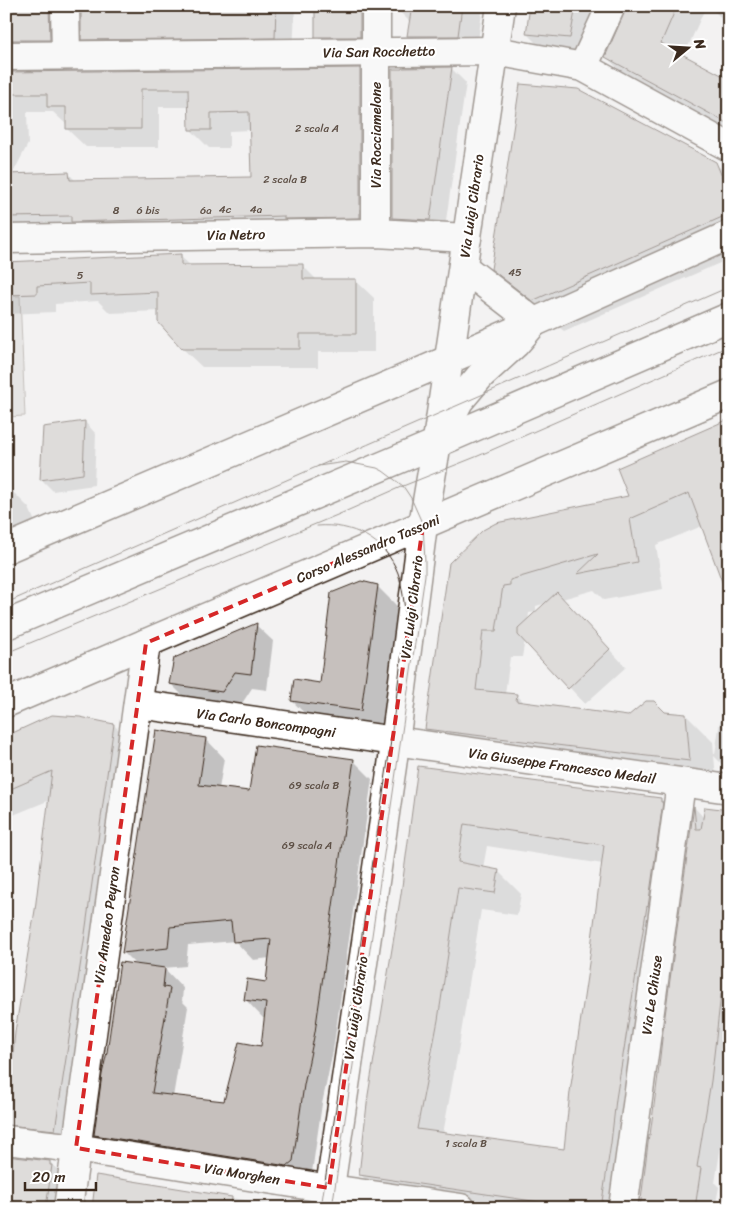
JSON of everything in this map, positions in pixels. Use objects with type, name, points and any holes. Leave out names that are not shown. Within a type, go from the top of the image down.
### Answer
[{"type":"street","points":[[65,6],[66,55]]},
{"type":"street","name":"Via Rocciamelone","points":[[376,6],[376,233]]},
{"type":"street","name":"Via Luigi Cibrario","points":[[328,1198],[395,742],[423,526],[501,6]]},
{"type":"street","points":[[582,67],[611,6]]},
{"type":"street","name":"Via San Rocchetto","points":[[6,56],[495,51],[582,67],[729,147]]},
{"type":"street","name":"Via Netro","points":[[6,239],[376,233],[467,238]]},
{"type":"street","points":[[6,549],[449,359],[729,235]]},
{"type":"street","points":[[462,267],[534,322]]},
{"type":"street","points":[[6,625],[729,317]]},
{"type":"street","points":[[437,442],[458,401],[481,375],[515,344],[534,322]]},
{"type":"street","name":"Corso Alessandro Tassoni","points":[[6,704],[729,394]]},
{"type":"street","name":"Via Amedeo Peyron","points":[[68,1208],[146,643]]},
{"type":"street","name":"Via Carlo Boncompagni","points":[[138,704],[395,742]]},
{"type":"street","name":"Via Giuseppe Francesco Medail","points":[[395,742],[729,789]]},
{"type":"street","name":"Via Le Chiuse","points":[[623,1208],[681,783]]},
{"type":"street","name":"Via Morghen","points":[[6,1140],[76,1148],[328,1198],[461,1208]]},
{"type":"highlighted area","points":[[423,525],[329,1188],[76,1148],[146,643]]},
{"type":"shaded area","points":[[6,296],[20,296],[25,416],[6,417]]},
{"type":"building","points":[[6,6],[49,6],[50,40],[6,40]]},
{"type":"building","points":[[81,6],[276,6],[275,38],[81,40]]},
{"type":"building","points":[[315,6],[360,6],[360,37],[315,37]]},
{"type":"building","points":[[412,6],[462,6],[458,36],[407,36]]},
{"type":"building","points":[[530,6],[576,6],[570,38],[526,34]]},
{"type":"building","points":[[627,6],[677,6],[661,43],[729,79],[729,124],[605,57]]},
{"type":"building","points":[[452,67],[430,220],[392,218],[392,69]]},
{"type":"building","points":[[360,68],[360,218],[284,219],[284,216],[71,222],[71,216],[6,217],[6,174],[69,172],[70,180],[251,177],[249,112],[211,113],[211,130],[189,130],[188,89],[141,89],[141,129],[66,129],[66,107],[47,107],[47,94],[6,94],[6,72]]},
{"type":"building","points":[[520,84],[578,89],[716,162],[729,194],[729,214],[532,301],[491,269]]},
{"type":"building","points":[[181,254],[181,265],[303,264],[303,279],[356,279],[356,334],[300,334],[300,349],[182,349],[158,322],[158,292],[90,295],[90,283],[37,286],[37,294],[6,295],[6,262]]},
{"type":"building","points":[[729,419],[729,594],[727,595],[689,493],[630,519],[637,562],[577,574],[598,554],[510,580],[510,585],[503,586],[496,631],[483,631],[476,690],[517,694],[516,701],[628,716],[646,701],[654,701],[665,712],[686,714],[690,761],[425,729],[449,563],[483,530],[496,523],[628,496],[617,468]]},
{"type":"building","points":[[85,421],[83,474],[40,480],[43,427]]},
{"type":"building","points":[[361,581],[378,585],[361,711],[291,701],[294,679],[320,683],[331,593]]},
{"type":"building","points":[[557,592],[610,649],[568,689],[518,635],[518,628]]},
{"type":"building","points":[[257,623],[251,674],[235,672],[222,692],[169,684],[174,658]]},
{"type":"building","points":[[52,715],[80,717],[114,724],[84,941],[55,1130],[6,1125],[6,1075],[11,1075],[15,1032],[35,910],[52,771],[6,791],[6,736]]},
{"type":"building","points":[[156,730],[206,738],[199,785],[249,791],[256,745],[354,759],[315,1032],[304,1085],[293,1161],[287,1166],[94,1135],[120,962],[165,968],[163,987],[170,988],[152,1093],[224,1101],[239,1042],[261,1046],[266,1003],[244,1000],[247,979],[266,982],[271,939],[233,942],[231,921],[170,927],[168,948],[122,953]]},
{"type":"building","points":[[418,766],[661,798],[661,802],[663,802],[648,907],[616,1099],[601,1208],[579,1208],[359,1175],[368,1095],[401,894]],"holes":[[[464,824],[604,845],[564,1149],[417,1129],[438,1020],[458,888],[495,893],[499,870],[458,862]]]},
{"type":"building","points":[[694,806],[696,829],[701,829],[705,807],[729,810],[729,888],[722,925],[729,926],[729,995],[721,994],[711,1081],[697,1167],[701,1168],[695,1208],[640,1208],[663,1030]]},
{"type":"building","points":[[6,1156],[50,1161],[50,1165],[52,1165],[46,1208],[6,1208]]},
{"type":"building","points":[[96,1175],[232,1197],[231,1208],[92,1208]]},
{"type":"tram line","points":[[6,603],[729,287]]},
{"type":"tram line","points":[[6,653],[478,456],[729,346]]},
{"type":"tram line","points":[[318,466],[346,462],[377,468],[403,486],[411,498],[423,525],[425,562],[425,575],[332,1208]]},
{"type":"tram line","points":[[317,526],[343,527],[355,531],[376,542],[385,551],[398,573],[406,619],[391,741],[321,1208]]}]
